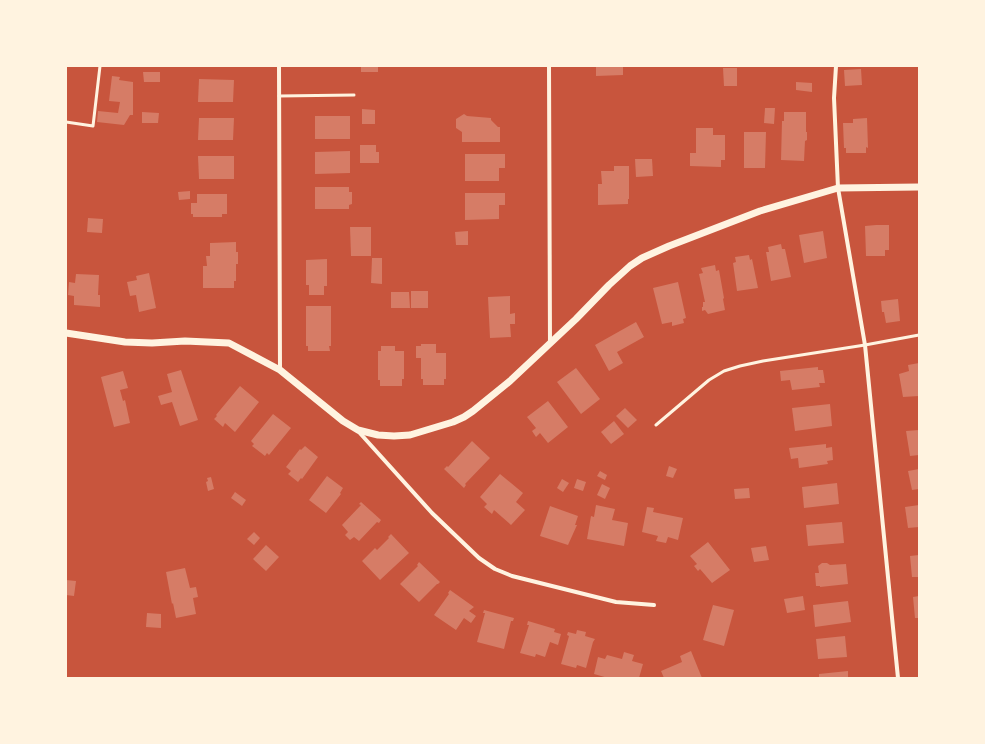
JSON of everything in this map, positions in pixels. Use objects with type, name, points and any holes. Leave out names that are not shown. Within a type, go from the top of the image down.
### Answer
[{"type":"street","points":[[279,66],[280,370]]},
{"type":"street","points":[[549,66],[550,344]]},
{"type":"street","points":[[836,66],[834,98],[838,188],[866,345],[898,678]]},
{"type":"street","points":[[66,333],[125,342],[229,342],[280,370],[343,421],[358,430],[378,435],[394,436],[410,434],[454,422],[464,417],[510,381],[576,320],[609,285],[630,266],[642,258],[669,246],[760,212],[838,188],[919,187]]},
{"type":"street","points":[[358,430],[432,513],[479,558],[495,569],[512,576],[616,602],[654,605]]},
{"type":"lane","points":[[66,122],[93,126],[100,66]]},
{"type":"lane","points":[[279,96],[354,95]]},
{"type":"lane","points":[[656,425],[709,380],[724,371],[763,361],[919,335]]},
{"type":"building","points":[[361,66],[378,66],[378,72],[361,72]]},
{"type":"building","points":[[596,66],[623,66],[623,75],[596,76]]},
{"type":"building","points":[[723,68],[737,68],[737,86],[724,86]]},
{"type":"building","points":[[861,69],[862,85],[845,86],[844,70]]},
{"type":"building","points":[[143,72],[160,72],[160,82],[144,82]]},
{"type":"building","points":[[112,76],[120,77],[119,80],[133,82],[133,115],[130,115],[124,125],[97,122],[98,111],[118,113],[120,102],[109,101]]},
{"type":"building","points":[[199,79],[234,80],[233,102],[198,102]]},
{"type":"building","points":[[796,82],[812,83],[812,92],[796,90]]},
{"type":"building","points":[[765,108],[775,108],[774,124],[764,123]]},
{"type":"building","points":[[362,109],[375,110],[375,124],[362,124]]},
{"type":"building","points":[[142,112],[159,113],[158,123],[142,123]]},
{"type":"building","points":[[784,112],[806,112],[807,140],[805,141],[804,161],[781,160],[782,121],[784,121]]},
{"type":"building","points":[[464,114],[467,116],[491,118],[491,120],[498,127],[500,127],[500,142],[462,142],[462,132],[456,128],[456,119]]},
{"type":"building","points":[[315,116],[350,116],[350,139],[315,139]]},
{"type":"building","points":[[199,118],[234,118],[233,140],[198,140]]},
{"type":"building","points":[[867,118],[868,148],[866,147],[866,153],[846,153],[846,148],[844,148],[843,123],[853,123],[853,119]]},
{"type":"building","points":[[696,128],[713,128],[713,135],[725,135],[725,160],[721,160],[721,167],[690,166],[690,153],[696,153]]},
{"type":"building","points":[[744,132],[766,132],[765,168],[744,168]]},
{"type":"building","points":[[360,145],[376,145],[376,152],[379,152],[379,163],[360,163]]},
{"type":"building","points":[[350,151],[350,173],[315,174],[315,152]]},
{"type":"building","points":[[465,154],[505,154],[505,168],[499,168],[499,181],[465,181]]},
{"type":"building","points":[[198,156],[234,156],[234,179],[199,179]]},
{"type":"building","points":[[635,159],[652,159],[653,176],[636,177]]},
{"type":"building","points":[[614,166],[629,166],[628,204],[598,205],[598,184],[602,184],[601,171],[614,171]]},
{"type":"building","points":[[315,187],[349,187],[349,192],[352,192],[352,204],[349,205],[349,209],[315,209]]},
{"type":"building","points":[[190,191],[190,199],[179,200],[178,192]]},
{"type":"building","points":[[465,193],[505,193],[505,205],[499,205],[499,219],[465,220]]},
{"type":"building","points":[[197,194],[227,194],[227,214],[222,214],[222,217],[193,217],[193,214],[191,214],[191,203],[197,203]]},
{"type":"building","points":[[88,218],[103,219],[102,233],[87,232]]},
{"type":"building","points":[[889,225],[889,250],[885,250],[885,256],[866,256],[865,226]]},
{"type":"building","points":[[350,227],[371,227],[371,256],[351,256]]},
{"type":"building","points":[[468,231],[468,245],[456,245],[455,232]]},
{"type":"building","points":[[823,231],[827,258],[804,263],[799,235]]},
{"type":"building","points":[[236,242],[238,264],[236,264],[236,281],[234,281],[234,288],[203,288],[203,266],[207,266],[206,256],[210,256],[210,243]]},
{"type":"building","points":[[781,244],[782,249],[785,249],[791,277],[771,281],[766,252],[769,252],[768,247]]},
{"type":"building","points":[[749,255],[750,260],[752,259],[758,288],[737,291],[733,263],[736,262],[735,257]]},
{"type":"building","points":[[372,258],[382,258],[382,284],[371,283]]},
{"type":"building","points":[[327,259],[327,286],[324,286],[324,295],[309,295],[309,285],[306,285],[306,260]]},
{"type":"building","points":[[715,265],[716,271],[719,270],[725,310],[708,314],[705,310],[702,311],[703,302],[705,302],[699,274],[703,273],[701,268]]},
{"type":"building","points":[[149,273],[156,308],[139,312],[136,295],[130,296],[127,282],[137,280],[136,276]]},
{"type":"building","points":[[76,274],[99,275],[98,295],[100,295],[100,307],[74,305],[74,296],[68,295],[69,282],[75,283]]},
{"type":"building","points":[[678,282],[686,318],[683,319],[684,323],[672,326],[672,322],[662,324],[653,288]]},
{"type":"building","points":[[411,291],[428,291],[428,308],[411,308]]},
{"type":"building","points":[[391,292],[409,292],[410,308],[391,308]]},
{"type":"building","points":[[510,296],[510,314],[515,313],[515,324],[510,324],[511,337],[490,338],[488,297]]},
{"type":"building","points":[[898,299],[900,321],[886,323],[884,312],[882,312],[881,301]]},
{"type":"building","points":[[306,306],[331,306],[330,351],[308,351],[308,346],[306,346]]},
{"type":"building","points":[[636,322],[644,337],[617,352],[623,363],[609,371],[595,345]]},
{"type":"building","points":[[421,344],[436,344],[436,353],[446,353],[446,379],[444,379],[444,385],[423,385],[423,379],[421,379],[421,358],[416,358],[416,346],[421,346]]},
{"type":"building","points":[[381,346],[395,346],[395,351],[404,351],[404,379],[402,379],[402,386],[380,386],[380,380],[378,380],[378,351],[381,351]]},
{"type":"building","points":[[919,363],[919,396],[903,397],[899,374],[909,371],[908,365]]},
{"type":"building","points":[[818,367],[818,370],[823,370],[825,383],[819,383],[820,387],[792,390],[790,380],[781,381],[780,371]]},
{"type":"building","points":[[576,368],[600,399],[581,414],[557,382]]},
{"type":"building","points":[[181,370],[198,420],[180,426],[172,402],[161,405],[158,396],[172,392],[167,374]]},
{"type":"building","points":[[123,371],[128,388],[120,390],[123,401],[125,400],[130,423],[114,427],[101,377]]},
{"type":"building","points":[[240,386],[259,402],[235,432],[225,423],[223,427],[214,419]]},
{"type":"building","points":[[548,401],[568,427],[548,443],[540,433],[536,437],[532,431],[536,428],[527,417]]},
{"type":"building","points":[[830,404],[832,426],[795,431],[792,408]]},
{"type":"building","points":[[625,408],[637,420],[628,428],[616,416]]},
{"type":"building","points":[[273,414],[291,428],[269,455],[267,453],[265,456],[252,446],[254,444],[251,441]]},
{"type":"building","points":[[614,421],[624,434],[611,444],[601,432]]},
{"type":"building","points":[[919,430],[919,455],[910,456],[906,431]]},
{"type":"building","points":[[472,441],[490,458],[465,484],[466,485],[464,488],[444,469],[447,466],[448,467]]},
{"type":"building","points":[[826,444],[826,448],[832,447],[833,460],[827,461],[828,464],[799,468],[798,458],[791,459],[789,448]]},
{"type":"building","points":[[305,446],[318,457],[302,479],[301,478],[298,482],[288,474],[291,471],[286,467],[300,449],[301,450]]},
{"type":"building","points":[[669,466],[677,469],[673,478],[666,476]]},
{"type":"building","points":[[919,469],[919,489],[912,490],[908,471]]},
{"type":"building","points":[[600,471],[607,475],[605,480],[597,476]]},
{"type":"building","points":[[500,474],[523,493],[516,502],[525,510],[511,525],[494,510],[492,514],[484,507],[487,504],[480,497]]},
{"type":"building","points":[[327,476],[343,488],[340,493],[341,494],[326,513],[309,500]]},
{"type":"building","points":[[211,477],[214,489],[208,491],[206,482],[208,481],[207,478]]},
{"type":"building","points":[[562,479],[569,483],[563,492],[557,488]]},
{"type":"building","points":[[577,479],[586,482],[583,491],[574,488]]},
{"type":"building","points":[[837,483],[839,504],[804,508],[802,487]]},
{"type":"building","points":[[602,484],[610,488],[605,499],[597,495]]},
{"type":"building","points":[[749,488],[750,498],[735,499],[734,489]]},
{"type":"building","points":[[235,492],[246,500],[242,506],[231,498]]},
{"type":"building","points":[[361,502],[381,520],[379,523],[377,522],[359,541],[354,537],[350,540],[345,535],[348,532],[342,525],[361,505],[359,504]]},
{"type":"building","points":[[596,505],[615,509],[612,520],[628,523],[624,546],[587,539],[591,516],[594,517]]},
{"type":"building","points":[[919,505],[919,527],[908,528],[905,507]]},
{"type":"building","points":[[550,506],[578,516],[575,525],[577,525],[568,545],[540,536]]},
{"type":"building","points":[[647,507],[654,508],[653,512],[683,518],[678,540],[668,537],[666,543],[656,541],[658,536],[642,532]]},
{"type":"building","points":[[842,522],[844,543],[808,546],[806,525]]},
{"type":"building","points":[[254,532],[260,538],[254,545],[247,539]]},
{"type":"building","points":[[391,534],[409,553],[380,580],[362,561],[375,548],[377,550]]},
{"type":"building","points":[[708,542],[730,570],[712,583],[700,569],[698,571],[694,566],[697,564],[690,556]]},
{"type":"building","points":[[266,545],[279,557],[266,571],[253,559]]},
{"type":"building","points":[[766,546],[769,560],[754,562],[751,548]]},
{"type":"building","points":[[919,555],[919,577],[912,577],[910,556]]},
{"type":"building","points":[[419,562],[440,582],[419,602],[400,584],[418,566],[417,565]]},
{"type":"building","points":[[822,563],[827,563],[830,565],[846,564],[848,584],[820,587],[816,586],[815,573],[819,573],[818,566]]},
{"type":"building","points":[[185,568],[190,588],[196,587],[198,597],[193,598],[196,614],[176,618],[166,572]]},
{"type":"building","points":[[66,580],[76,581],[74,596],[66,595]]},
{"type":"building","points":[[450,590],[474,607],[469,611],[476,616],[471,623],[464,618],[456,630],[434,615],[449,594],[448,593]]},
{"type":"building","points":[[803,596],[805,610],[787,613],[784,599]]},
{"type":"building","points":[[919,596],[919,618],[915,618],[913,597]]},
{"type":"building","points":[[848,601],[851,622],[815,627],[813,605]]},
{"type":"building","points":[[713,605],[734,610],[724,646],[703,640]]},
{"type":"building","points":[[484,610],[514,618],[513,621],[511,621],[504,649],[477,642],[485,613],[483,613]]},
{"type":"building","points":[[147,613],[161,614],[161,628],[146,627]]},
{"type":"building","points":[[528,621],[555,629],[554,632],[561,634],[558,645],[550,642],[545,657],[536,654],[535,657],[520,653],[529,625],[527,625]]},
{"type":"building","points":[[577,630],[586,632],[585,636],[595,639],[586,668],[577,665],[576,668],[561,664],[569,636],[567,635],[568,632],[576,634]]},
{"type":"building","points":[[845,636],[847,657],[818,659],[816,639]]},
{"type":"building","points":[[691,651],[702,678],[664,678],[661,671],[682,662],[680,656]]},
{"type":"building","points":[[624,652],[634,655],[632,661],[643,664],[639,678],[608,678],[594,674],[598,657],[605,659],[607,655],[622,659]]},
{"type":"building","points":[[848,671],[848,678],[819,678],[819,674]]}]
